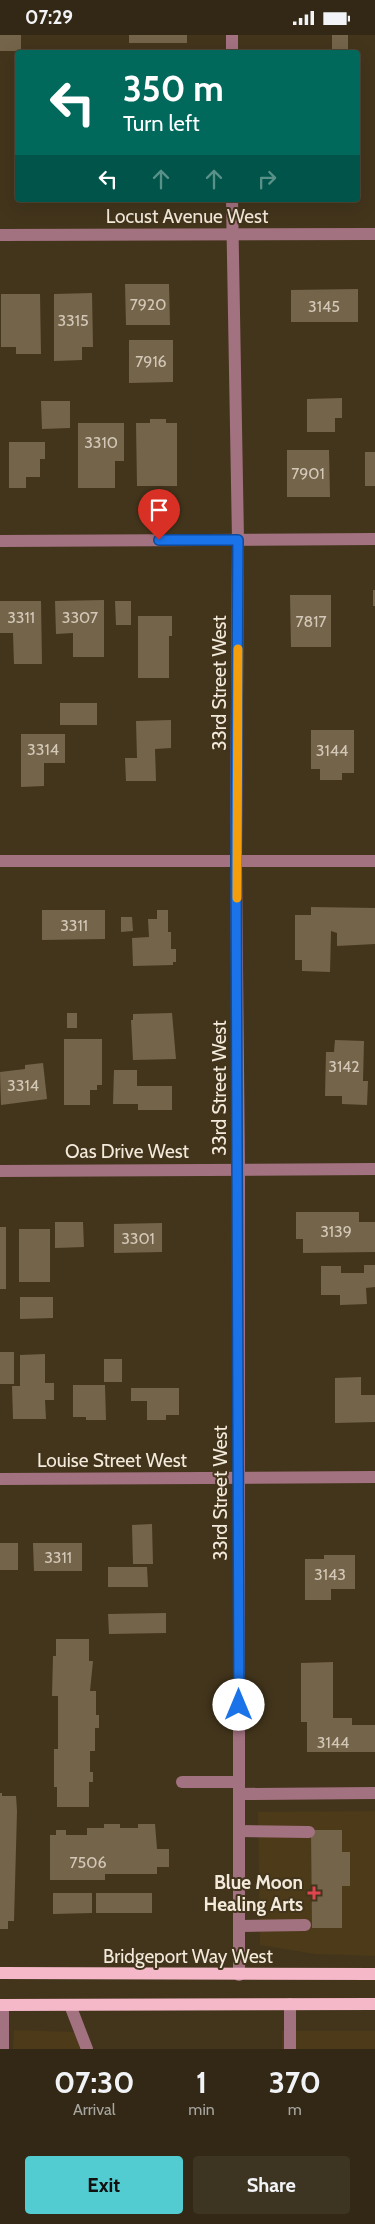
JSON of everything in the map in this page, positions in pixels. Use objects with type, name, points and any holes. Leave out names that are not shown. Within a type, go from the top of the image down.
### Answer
[{"type":"main road","name":"Bridgeport Way West","points":[[0,1973],[375,1974]]},
{"type":"main road","points":[[2,2005],[375,2004]]},
{"type":"street","points":[[232,35],[232,50]]},
{"type":"street","name":"33rd Street West","points":[[232,202],[238,540],[236,862],[239,1169],[238,1975]]},
{"type":"street","name":"Locust Avenue West","points":[[0,235],[375,234]]},
{"type":"street","points":[[0,541],[375,539]]},
{"type":"street","points":[[0,861],[375,861]]},
{"type":"street","name":"Oas Drive West","points":[[0,1171],[375,1169]]},
{"type":"street","name":"Louise Street West","points":[[0,1479],[375,1477]]},
{"type":"street","points":[[182,1782],[239,1788],[375,1793]]},
{"type":"street","points":[[239,1831],[309,1832]]},
{"type":"street","points":[[238,1926],[306,1925]]},
{"type":"street","points":[[290,2004],[290,2049]]},
{"type":"street","points":[[2,2005],[3,2049]]},
{"type":"street","points":[[70,2005],[87,2049]]},
{"type":"shaded area","points":[[375,1811],[375,1956],[315,1954],[260,1945],[258,1812]]},
{"type":"shaded area","points":[[14,2030],[75,2032],[80,2049],[13,2049]]},
{"type":"shaded area","points":[[282,2031],[375,2031],[375,2049],[282,2049]]},
{"type":"building","points":[[0,35],[21,35],[21,50],[0,51]]},
{"type":"building","points":[[129,35],[187,35],[187,43],[129,43]]},
{"type":"building","points":[[332,35],[348,35],[348,50],[332,50]]},
{"type":"building","points":[[14,136],[15,136],[15,164]]},
{"type":"building","points":[[125,284],[169,284],[170,325],[126,325]]},
{"type":"building","points":[[358,289],[358,322],[291,322],[291,290]]},
{"type":"building","points":[[92,293],[93,347],[82,347],[82,360],[54,361],[54,294]]},
{"type":"building","points":[[1,294],[40,294],[41,354],[16,354],[16,347],[1,347]]},
{"type":"building","points":[[129,340],[173,340],[173,382],[129,383]]},
{"type":"building","points":[[342,398],[342,418],[335,418],[335,432],[307,432],[307,399]]},
{"type":"building","points":[[41,401],[70,401],[70,428],[42,429]]},
{"type":"building","points":[[150,419],[166,419],[166,423],[177,423],[177,486],[137,486],[136,423],[150,423]]},
{"type":"building","points":[[78,423],[124,423],[124,461],[115,461],[115,488],[78,488]]},
{"type":"building","points":[[9,442],[45,442],[45,459],[40,459],[40,477],[26,477],[26,488],[9,488]]},
{"type":"building","points":[[287,450],[329,450],[330,497],[287,497]]},
{"type":"building","points":[[365,452],[375,452],[375,486],[365,486]]},
{"type":"building","points":[[373,590],[375,590],[375,606],[373,606]]},
{"type":"building","points":[[290,595],[331,595],[331,647],[291,647]]},
{"type":"building","points":[[104,600],[104,657],[73,657],[73,633],[56,634],[55,601]]},
{"type":"building","points":[[0,601],[41,601],[42,664],[14,664],[13,633],[0,633]]},
{"type":"building","points":[[115,601],[131,601],[131,625],[116,625]]},
{"type":"building","points":[[138,616],[172,616],[172,636],[169,636],[169,678],[138,678]]},
{"type":"building","points":[[60,703],[97,703],[97,725],[60,725]]},
{"type":"building","points":[[171,720],[171,748],[155,749],[156,781],[126,781],[125,758],[137,758],[136,721]]},
{"type":"building","points":[[311,730],[354,730],[354,773],[342,773],[342,780],[320,780],[320,769],[311,769]]},
{"type":"building","points":[[21,734],[65,734],[65,763],[44,763],[44,786],[21,787]]},
{"type":"building","points":[[311,907],[375,908],[375,944],[337,946],[337,933],[331,931],[330,972],[302,971],[302,960],[295,960],[295,915],[311,915]]},
{"type":"building","points":[[42,910],[105,910],[105,939],[42,940]]},
{"type":"building","points":[[157,910],[168,910],[168,932],[171,932],[171,949],[176,949],[176,962],[173,962],[173,965],[133,966],[132,938],[149,937],[148,919],[157,919]]},
{"type":"building","points":[[121,917],[132,917],[133,931],[121,932]]},
{"type":"building","points":[[67,1013],[77,1013],[77,1028],[67,1028]]},
{"type":"building","points":[[172,1013],[176,1059],[133,1060],[131,1020],[133,1020],[133,1014]]},
{"type":"building","points":[[64,1039],[102,1039],[102,1085],[97,1085],[97,1090],[90,1090],[90,1105],[64,1105]]},
{"type":"building","points":[[335,1040],[364,1041],[363,1081],[368,1081],[367,1105],[342,1104],[342,1096],[325,1096],[326,1052],[334,1052]]},
{"type":"building","points":[[43,1063],[47,1099],[1,1105],[0,1072],[25,1069],[25,1065]]},
{"type":"building","points":[[114,1070],[137,1070],[137,1086],[172,1086],[172,1110],[138,1110],[138,1104],[113,1104]]},
{"type":"building","points":[[296,1212],[359,1212],[359,1222],[375,1222],[375,1252],[303,1253],[303,1239],[296,1239]]},
{"type":"building","points":[[55,1222],[83,1222],[84,1247],[55,1248]]},
{"type":"building","points":[[162,1223],[162,1252],[114,1253],[114,1224]]},
{"type":"building","points":[[0,1227],[6,1227],[6,1289],[0,1289]]},
{"type":"building","points":[[19,1229],[50,1229],[50,1282],[19,1282]]},
{"type":"building","points":[[364,1265],[375,1265],[375,1287],[366,1288],[367,1304],[340,1305],[340,1295],[321,1295],[321,1266],[341,1266],[341,1273],[364,1273]]},
{"type":"building","points":[[20,1297],[53,1297],[53,1318],[20,1319]]},
{"type":"building","points":[[0,1352],[14,1352],[14,1384],[0,1384]]},
{"type":"building","points":[[45,1354],[45,1383],[54,1383],[54,1400],[45,1400],[46,1419],[13,1419],[12,1386],[20,1386],[20,1355]]},
{"type":"building","points":[[104,1359],[122,1359],[122,1382],[104,1382]]},
{"type":"building","points":[[361,1377],[361,1395],[375,1395],[375,1422],[335,1423],[335,1378]]},
{"type":"building","points":[[73,1385],[105,1385],[106,1420],[86,1420],[86,1417],[73,1417]]},
{"type":"building","points":[[131,1388],[179,1388],[179,1415],[166,1415],[166,1420],[147,1420],[147,1401],[131,1401]]},
{"type":"building","points":[[152,1524],[153,1564],[133,1564],[132,1525]]},
{"type":"building","points":[[0,1543],[18,1543],[18,1570],[0,1570]]},
{"type":"building","points":[[33,1543],[82,1543],[82,1571],[34,1571]]},
{"type":"building","points":[[324,1555],[355,1555],[355,1589],[331,1589],[331,1600],[305,1600],[305,1559],[324,1559]]},
{"type":"building","points":[[108,1567],[147,1567],[148,1587],[108,1587]]},
{"type":"building","points":[[166,1613],[166,1633],[109,1634],[108,1614]]},
{"type":"building","points":[[56,1639],[89,1639],[89,1661],[93,1661],[90,1691],[96,1691],[96,1715],[99,1715],[99,1728],[95,1728],[95,1751],[90,1751],[90,1772],[93,1772],[93,1782],[89,1782],[89,1807],[57,1807],[57,1787],[54,1787],[54,1749],[58,1749],[58,1696],[52,1696],[53,1656],[56,1656]]},
{"type":"building","points":[[333,1662],[333,1718],[352,1718],[352,1725],[375,1725],[375,1752],[307,1752],[307,1722],[301,1722],[301,1663]]},
{"type":"building","points":[[0,1793],[2,1793],[2,1796],[16,1796],[17,1811],[14,1921],[8,1921],[8,1929],[0,1929]]},
{"type":"building","points":[[104,1824],[120,1824],[120,1828],[138,1828],[138,1824],[155,1824],[157,1849],[169,1849],[169,1867],[157,1867],[157,1874],[105,1874],[105,1880],[50,1880],[50,1835],[56,1835],[56,1830],[66,1830],[66,1835],[87,1835],[87,1828],[104,1828]]},
{"type":"building","points":[[311,1830],[342,1830],[342,1852],[350,1852],[350,1886],[342,1886],[342,1928],[312,1928]]},
{"type":"building","points":[[53,1893],[92,1893],[92,1913],[53,1914]]},
{"type":"building","points":[[96,1893],[152,1893],[152,1913],[96,1913]]},
{"type":"slow traffic","points":[[237,898],[238,649]]},
{"type":"place","name":"Blue Moon Healing Arts","points":[[314,1893]]},
{"type":"route","points":[[159,540],[238,540],[236,862],[239,1169],[239,1705]]}]
